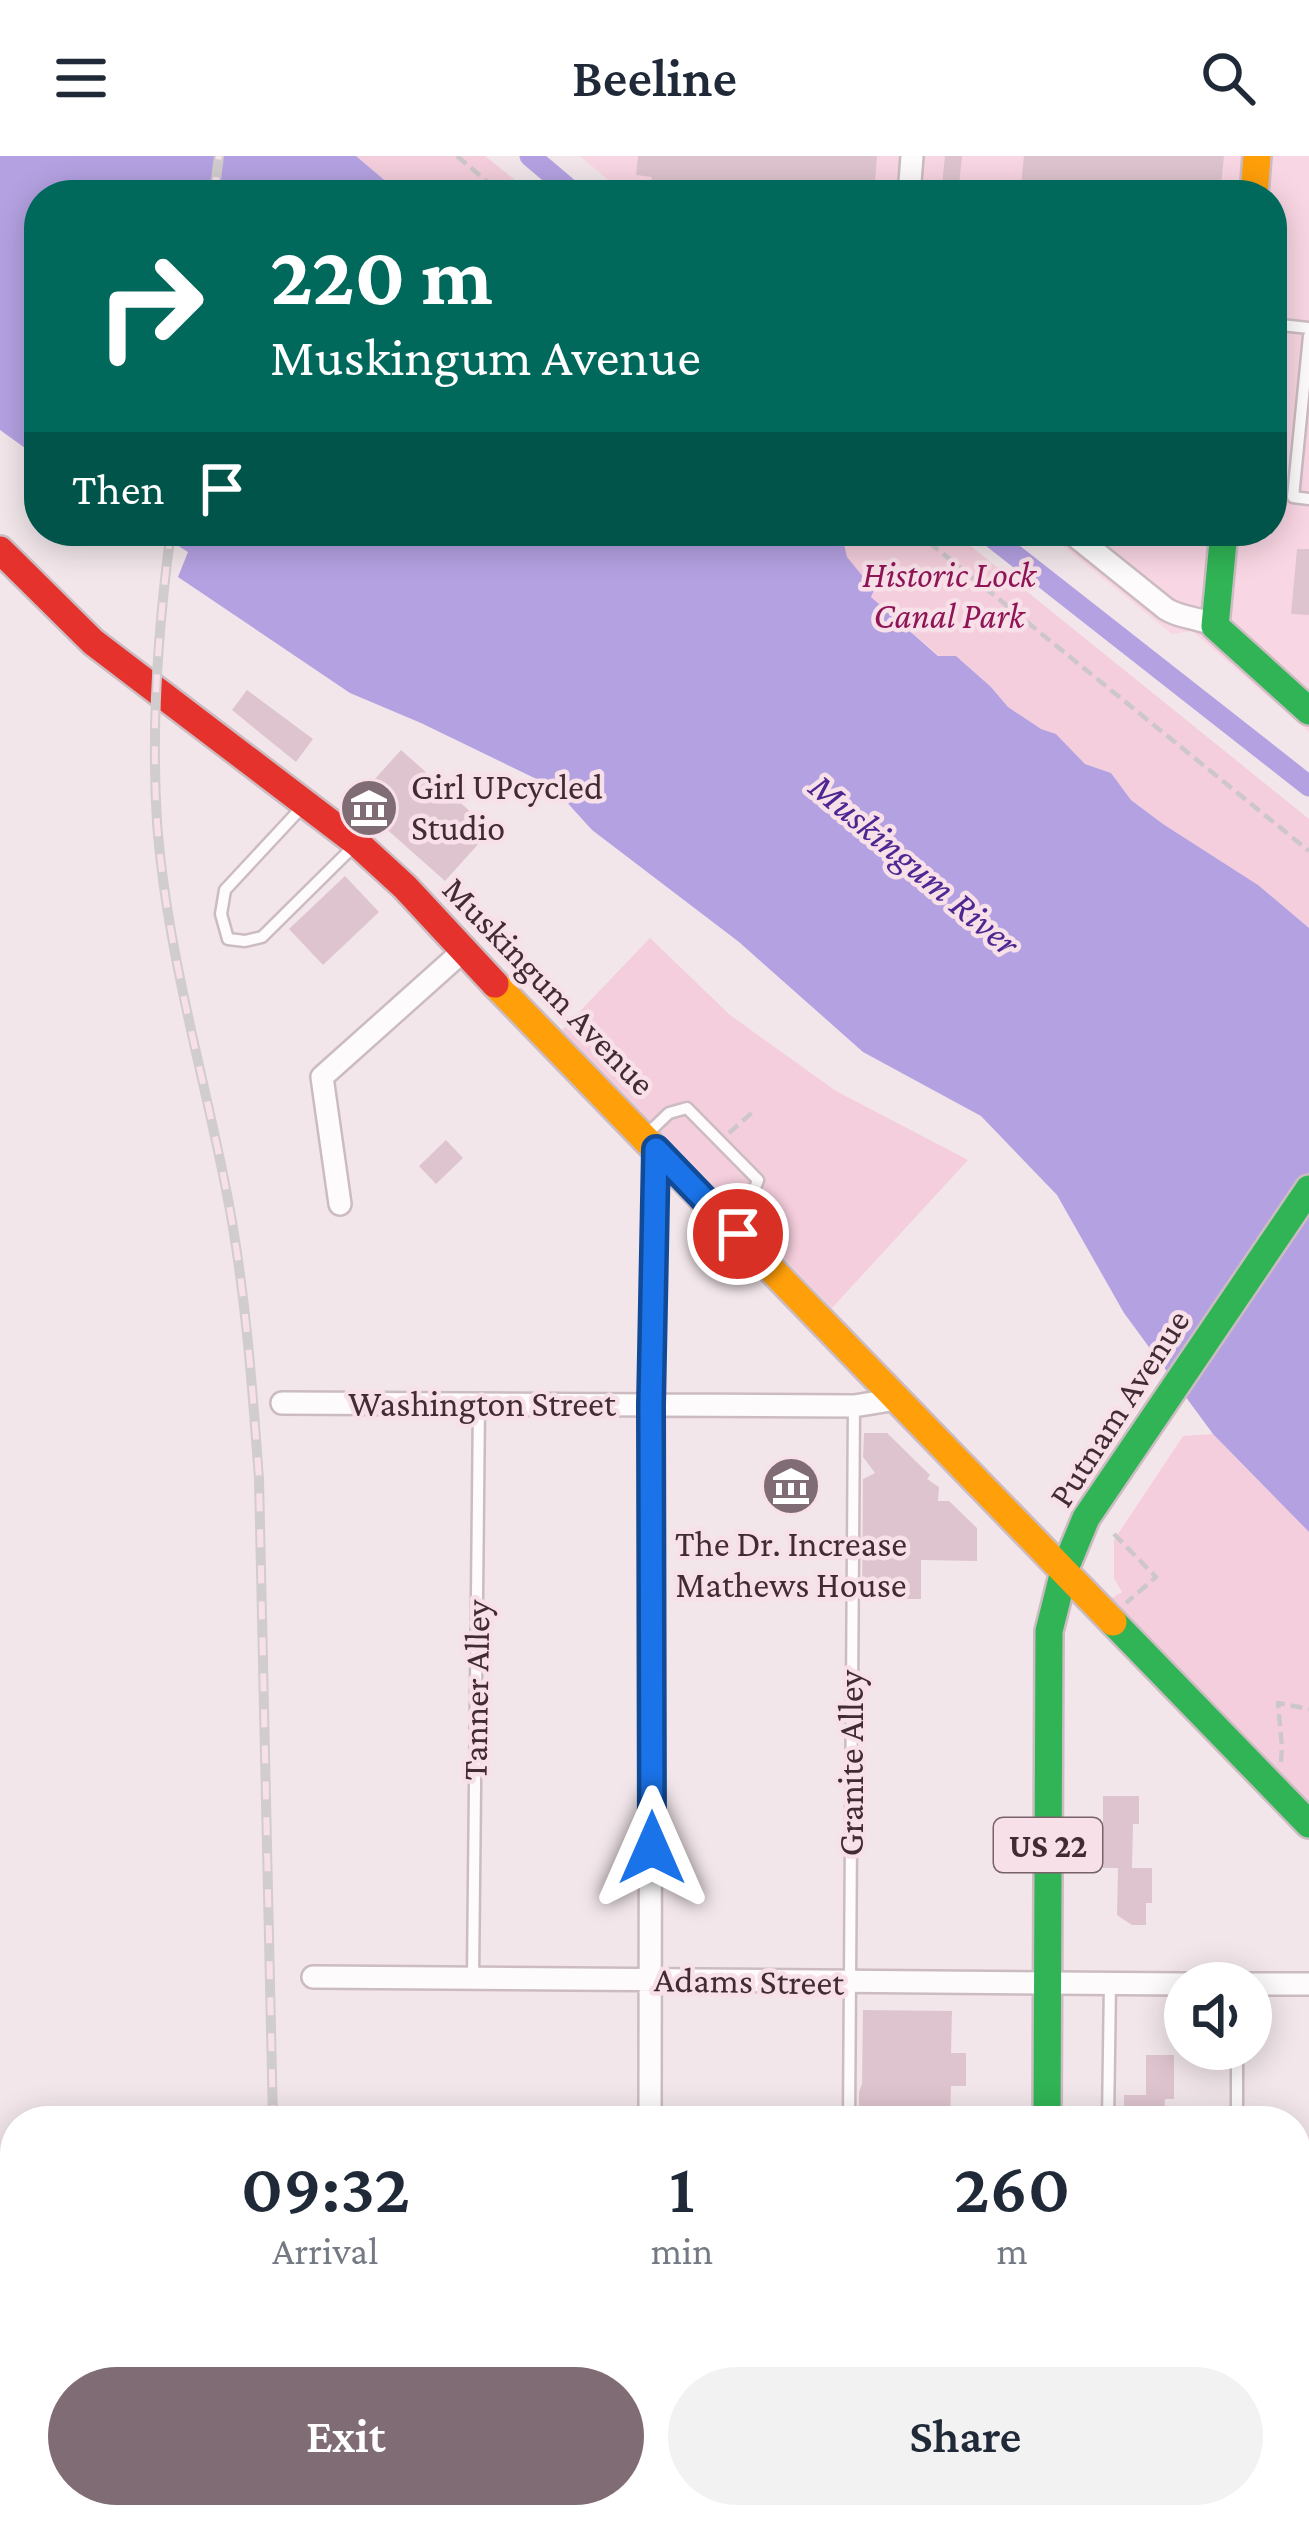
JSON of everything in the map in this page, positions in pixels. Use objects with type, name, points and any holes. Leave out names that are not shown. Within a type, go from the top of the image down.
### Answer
[{"type":"street","points":[[1088,546],[1174,614],[1215,626],[1309,711]]},
{"type":"street","points":[[1215,626],[1223,546]]},
{"type":"street","name":"Muskingum Avenue","points":[[0,550],[93,642],[306,802],[405,887],[1309,1824]]},
{"type":"street","points":[[340,1204],[322,1077],[463,951]]},
{"type":"street","points":[[650,1143],[650,2106]]},
{"type":"street","name":"Putnam Avenue","points":[[1047,2106],[1049,1631],[1064,1571],[1086,1518],[1309,1189]]},
{"type":"street","name":"Washington Street","points":[[282,1402],[854,1406],[897,1399]]},
{"type":"street","name":"Adams Street","points":[[313,1977],[1164,1984]]},
{"type":"street","points":[[1272,1984],[1309,1984]]},
{"type":"lane","points":[[1309,332],[1304,441],[1293,497],[1309,499]]},
{"type":"lane","points":[[306,802],[225,890],[221,914],[228,939],[262,938],[356,843]]},
{"type":"lane","points":[[650,1143],[669,1113],[687,1108],[758,1180],[738,1234]]},
{"type":"lane","name":"Tanner Alley","points":[[473,1977],[479,1404]]},
{"type":"lane","name":"Granite Alley","points":[[849,2106],[854,1406]]},
{"type":"lane","points":[[1108,2106],[1110,1983]]},
{"type":"lane","points":[[1238,2070],[1238,2106]]},
{"type":"path","points":[[457,156],[485,180]]},
{"type":"path","points":[[933,546],[1309,851]]},
{"type":"path","points":[[720,1141],[755,1110]]},
{"type":"path","points":[[1114,1534],[1156,1577],[1126,1603]]},
{"type":"path","points":[[1281,1762],[1278,1703],[1309,1709]]},
{"type":"shaded area","points":[[580,156],[1309,156],[1309,732],[1192,631],[1172,634],[1063,546],[1287,546],[1287,180],[608,180]]},
{"type":"green space","points":[[356,156],[485,156],[515,180],[384,180]]},
{"type":"green space","name":"Historic Lock Canal Park","points":[[844,546],[971,546],[1309,819],[1309,928],[1258,885],[1131,800],[1111,773],[1085,764],[1056,734],[1008,707],[956,656],[939,656],[871,597],[873,590],[847,557]]},
{"type":"green space","points":[[650,938],[730,1015],[836,1091],[968,1160],[832,1308],[562,1030]]},
{"type":"green space","points":[[1213,1434],[1309,1532],[1309,1803],[1112,1598],[1122,1592],[1114,1578],[1114,1540],[1183,1436]]},
{"type":"water","points":[[0,156],[356,156],[384,180],[24,180],[24,447],[0,430]]},
{"type":"water","points":[[179,546],[844,546],[847,557],[874,590],[871,597],[938,656],[956,656],[1008,707],[1056,734],[1085,764],[1111,773],[1131,800],[1258,885],[1309,928],[1309,1532],[1213,1434],[1124,1313],[1057,1195],[981,1116],[863,1052],[739,942],[592,830],[553,787],[350,693],[178,577],[188,552]]},
{"type":"building","points":[[638,156],[877,156],[875,180],[652,180],[636,175]]},
{"type":"building","points":[[945,156],[962,156],[960,180],[943,180]]},
{"type":"building","points":[[1024,156],[1224,156],[1222,180],[1022,180]]},
{"type":"building","points":[[1297,549],[1309,549],[1309,615],[1291,614]]},
{"type":"building","points":[[247,690],[313,739],[296,762],[232,710]]},
{"type":"building","points":[[401,750],[491,830],[445,881],[355,801]]},
{"type":"building","points":[[345,876],[379,912],[323,965],[289,929]]},
{"type":"building","points":[[446,1140],[463,1158],[436,1184],[419,1166]]},
{"type":"building","points":[[864,1433],[887,1433],[939,1487],[938,1501],[949,1501],[977,1528],[977,1561],[921,1560],[921,1599],[862,1599],[863,1479],[875,1473],[863,1457]]},
{"type":"building","points":[[1103,1796],[1139,1796],[1132,1868],[1152,1868],[1152,1903],[1146,1903],[1146,1925],[1132,1925],[1117,1915],[1118,1868],[1103,1868]]},
{"type":"building","points":[[863,2010],[952,2011],[951,2053],[966,2053],[966,2086],[951,2086],[950,2106],[859,2106]]},
{"type":"building","points":[[1146,2055],[1164,2055],[1164,2070],[1174,2070],[1174,2099],[1165,2099],[1165,2106],[1124,2106],[1124,2095],[1146,2095]]},
{"type":"waterway","name":"Muskingum River","points":[[530,156],[558,180]]},
{"type":"waterway","name":"Muskingum River","points":[[1003,546],[1309,786]]},
{"type":"railway","points":[[216,180],[219,156]]},
{"type":"railway","points":[[169,546],[157,676],[157,822],[176,961],[233,1225],[250,1370],[259,1479],[273,2106]]},
{"type":"traffic: fast","points":[[1223,546],[1215,626],[1309,711]]},
{"type":"traffic: fast","points":[[1047,2106],[1049,1631],[1064,1571],[1086,1518],[1309,1189]]},
{"type":"traffic: fast","points":[[1113,1622],[1309,1824]]},
{"type":"traffic: slow","points":[[1255,180],[1257,156]]},
{"type":"traffic: slow","points":[[495,984],[1113,1622]]},
{"type":"traffic: jam","points":[[0,550],[93,642],[357,843],[495,984]]},
{"type":"place","name":"Girl UPcycled Studio","points":[[369,808]]},
{"type":"place","name":"The Dr. Increase Mathews House","points":[[791,1486]]},
{"type":"route","points":[[652,1848],[656,1149],[738,1234]]}]
